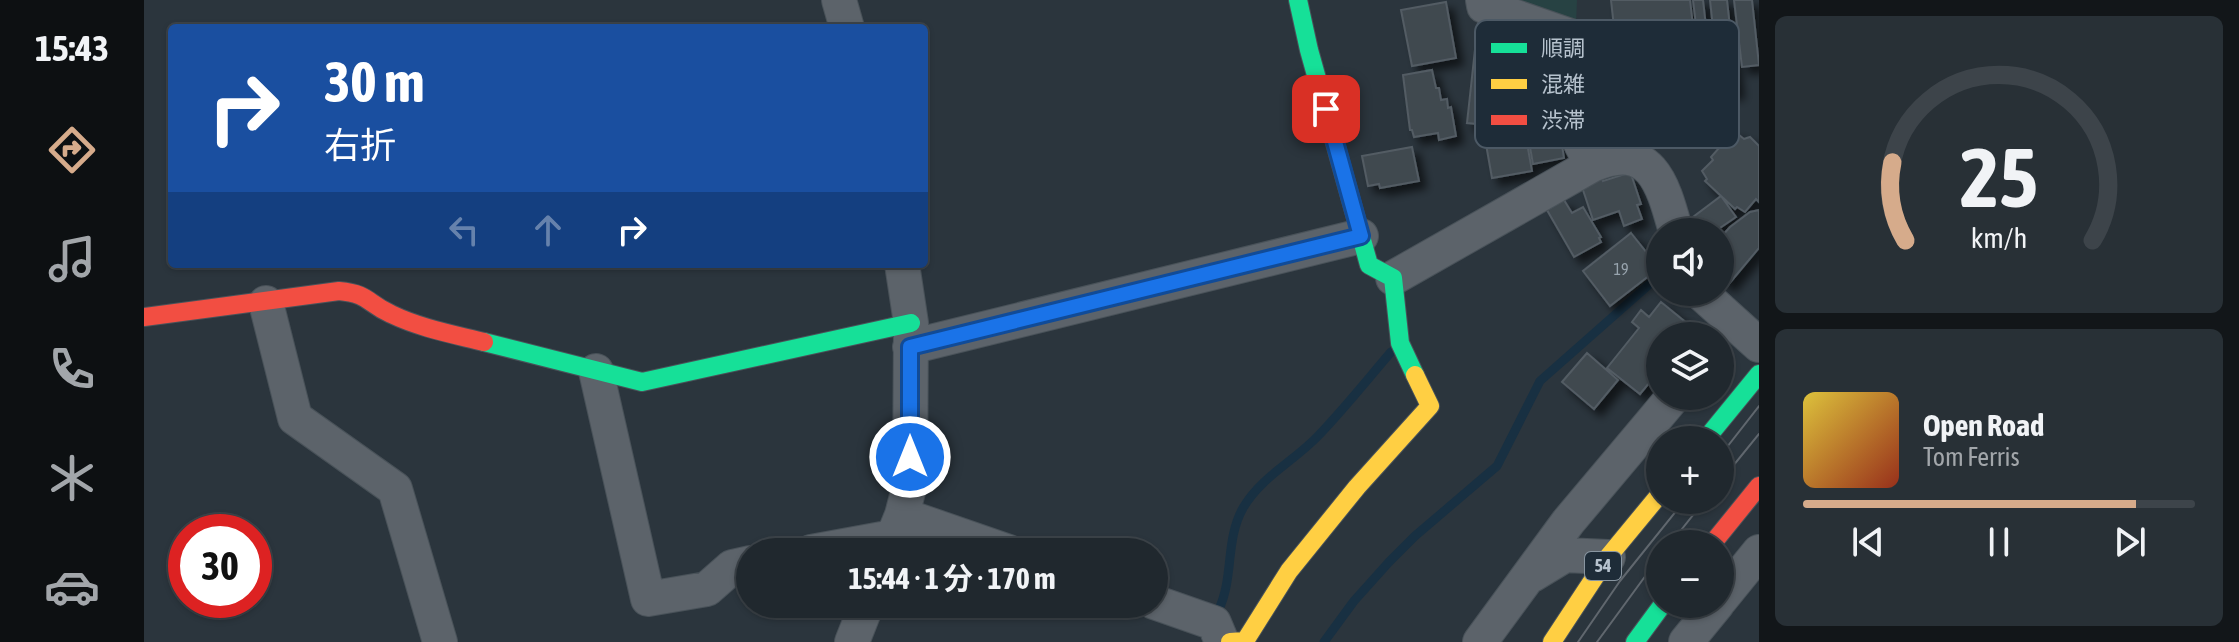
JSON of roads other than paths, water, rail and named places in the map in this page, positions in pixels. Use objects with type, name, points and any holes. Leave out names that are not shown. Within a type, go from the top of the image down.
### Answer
[{"type":"main road","points":[[1230,642],[1245,641],[1289,571],[1357,487],[1430,406],[1400,343],[1393,278],[1369,265],[1298,0]]},
{"type":"main road","points":[[144,317],[339,291],[360,293],[388,313],[424,327],[642,382],[910,335]]},
{"type":"main road","points":[[1716,426],[1759,374]]},
{"type":"main road","points":[[1723,530],[1759,486]]},
{"type":"main road","name":"54","points":[[1552,642],[1608,557],[1646,511]]},
{"type":"main road","points":[[1635,642],[1653,618]]},
{"type":"street","points":[[839,0],[846,24]]},
{"type":"street","points":[[1483,0],[1484,6],[1524,20]]},
{"type":"street","points":[[1583,148],[1592,165]]},
{"type":"street","points":[[1393,278],[1592,165],[1618,157],[1652,169],[1665,190],[1672,218]]},
{"type":"street","points":[[910,335],[1361,236]]},
{"type":"street","points":[[902,268],[910,335],[910,484],[894,535],[914,538]]},
{"type":"street","points":[[266,303],[295,418],[395,489],[440,642]]},
{"type":"street","points":[[1716,306],[1759,345]]},
{"type":"street","points":[[596,371],[648,599],[707,589],[736,566]]},
{"type":"street","points":[[1480,642],[1568,522],[1662,410]]},
{"type":"street","points":[[1734,582],[1759,552]]},
{"type":"street","points":[[1525,579],[1565,555],[1608,557]]},
{"type":"street","points":[[1168,607],[1214,623],[1222,642]]},
{"type":"street","points":[[852,642],[861,618]]},
{"type":"street","points":[[1686,642],[1705,618]]},
{"type":"waterway","points":[[1324,642],[1354,601],[1389,562],[1497,466],[1540,381],[1646,287]]},
{"type":"waterway","points":[[1219,609],[1227,584],[1237,520],[1250,497],[1318,436],[1391,352]]},
{"type":"tram line","points":[[1734,438],[1759,406]]},
{"type":"tram line","points":[[1734,465],[1759,434]]},
{"type":"tram line","points":[[1578,642],[1620,581],[1674,514]]},
{"type":"tram line","points":[[1681,530],[1694,514]]},
{"type":"tram line","points":[[1597,642],[1646,575]]}]
